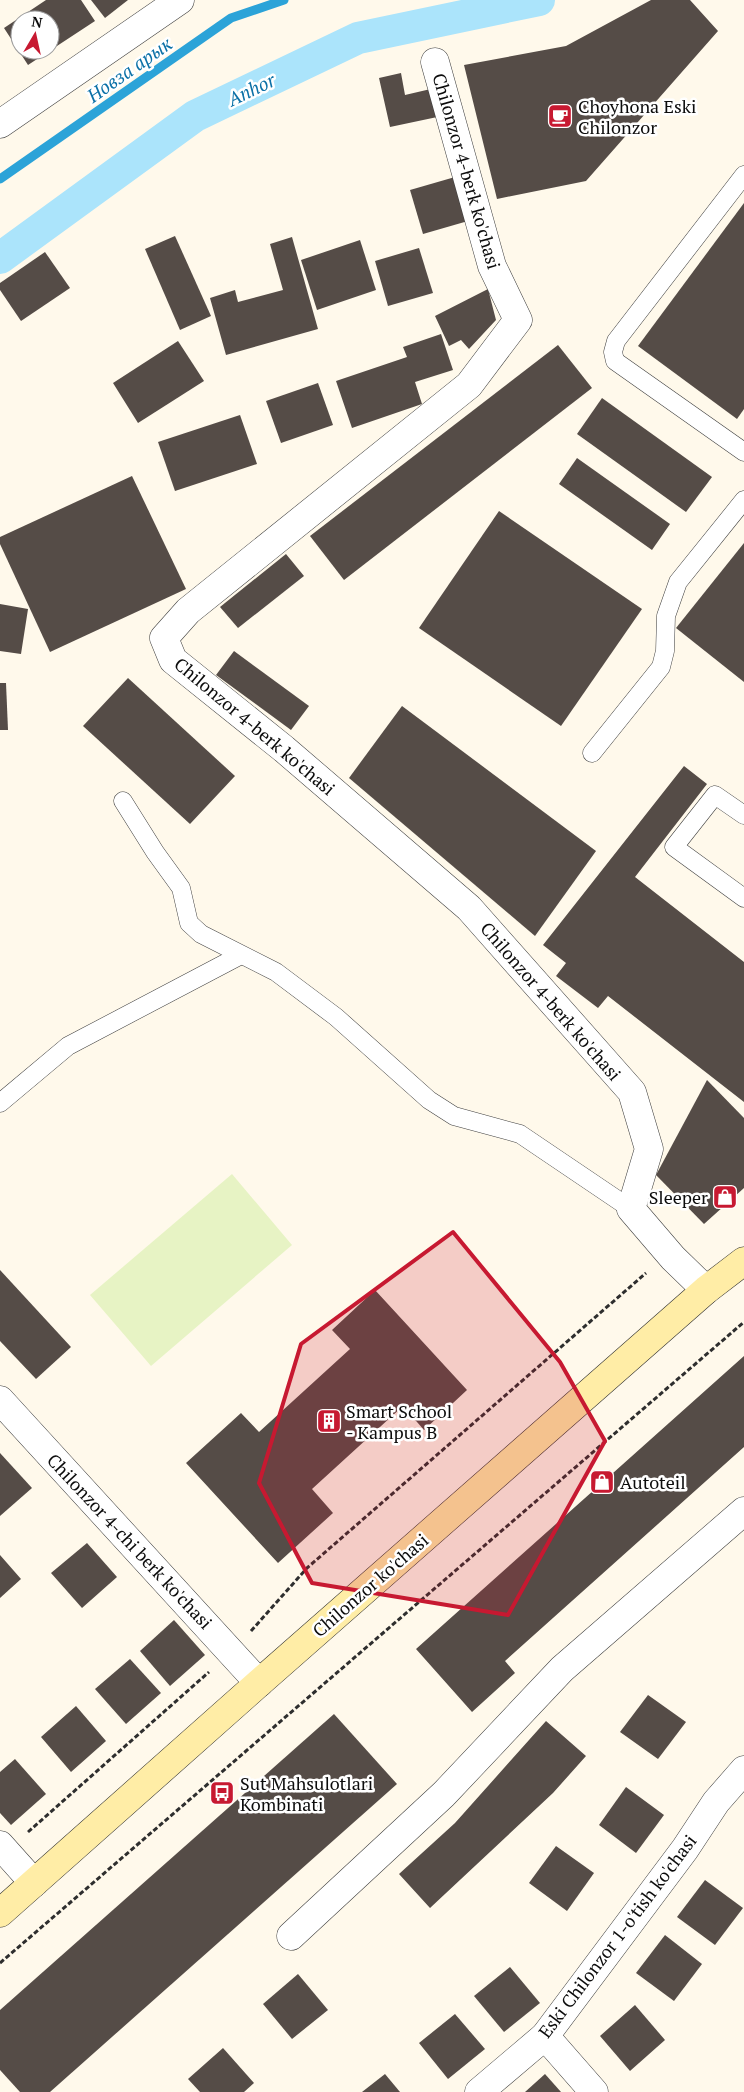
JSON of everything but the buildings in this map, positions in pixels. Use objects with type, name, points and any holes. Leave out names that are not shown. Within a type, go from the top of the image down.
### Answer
[{"type":"main road","name":"Chilonzor ko'chasi","points":[[0,1913],[259,1682],[706,1290],[744,1261]]},
{"type":"street","points":[[0,124],[180,0]]},
{"type":"street","name":"Chilonzor 4-berk ko'chasi","points":[[435,62],[492,266],[518,320],[469,385],[188,611],[164,638],[173,660],[284,749],[469,908],[632,1092],[649,1149],[631,1209]]},
{"type":"street","points":[[631,1209],[673,1258],[706,1290]]},
{"type":"street","name":"Chilonzor 4-chi berk ko'chasi","points":[[0,1400],[259,1682]]},
{"type":"street","points":[[291,1936],[444,1794],[562,1669],[744,1511]]},
{"type":"street","name":"Eski Chilonzor 1-o'tish ko'chasi","points":[[479,2092],[545,2036],[684,1849],[716,1802],[744,1770]]},
{"type":"street","points":[[3,1848],[34,1883]]},
{"type":"street","points":[[545,2036],[594,2092]]},
{"type":"lane","points":[[744,175],[616,341],[613,352],[615,361],[744,452]]},
{"type":"lane","points":[[592,753],[661,667],[665,651],[666,616],[678,582],[744,500]]},
{"type":"lane","points":[[744,815],[715,794],[674,847],[744,898]]},
{"type":"lane","points":[[123,801],[154,852],[180,888],[189,922],[201,934],[276,972],[336,1017],[438,1106],[454,1116],[520,1134],[631,1209]]},
{"type":"lane","points":[[0,1103],[68,1046],[241,955]]},
{"type":"path","points":[[3,1848],[232,1652],[307,1568],[647,1272]]},
{"type":"path","points":[[0,1963],[744,1322]]},
{"type":"highlighted area","points":[[453,1232],[560,1362],[605,1441],[508,1615],[312,1583],[259,1483],[301,1344]]},
{"type":"green space","points":[[232,1174],[292,1245],[151,1366],[90,1295]]},
{"type":"waterway","name":"Новза арык","points":[[0,179],[231,18],[284,0]]},
{"type":"waterway","name":"Anhor","points":[[0,258],[195,116],[358,38],[539,0]]},
{"type":"place","name":"Choyhona Eski Chilonzor","points":[[560,116]]},
{"type":"place","name":"Sleeper","points":[[725,1197]]},
{"type":"place","name":"Smart School - Kampus B","points":[[329,1421]]},
{"type":"place","name":"Autoteil","points":[[602,1482]]},
{"type":"place","name":"Sut Mahsulotlari Kombinati","points":[[222,1793]]}]
